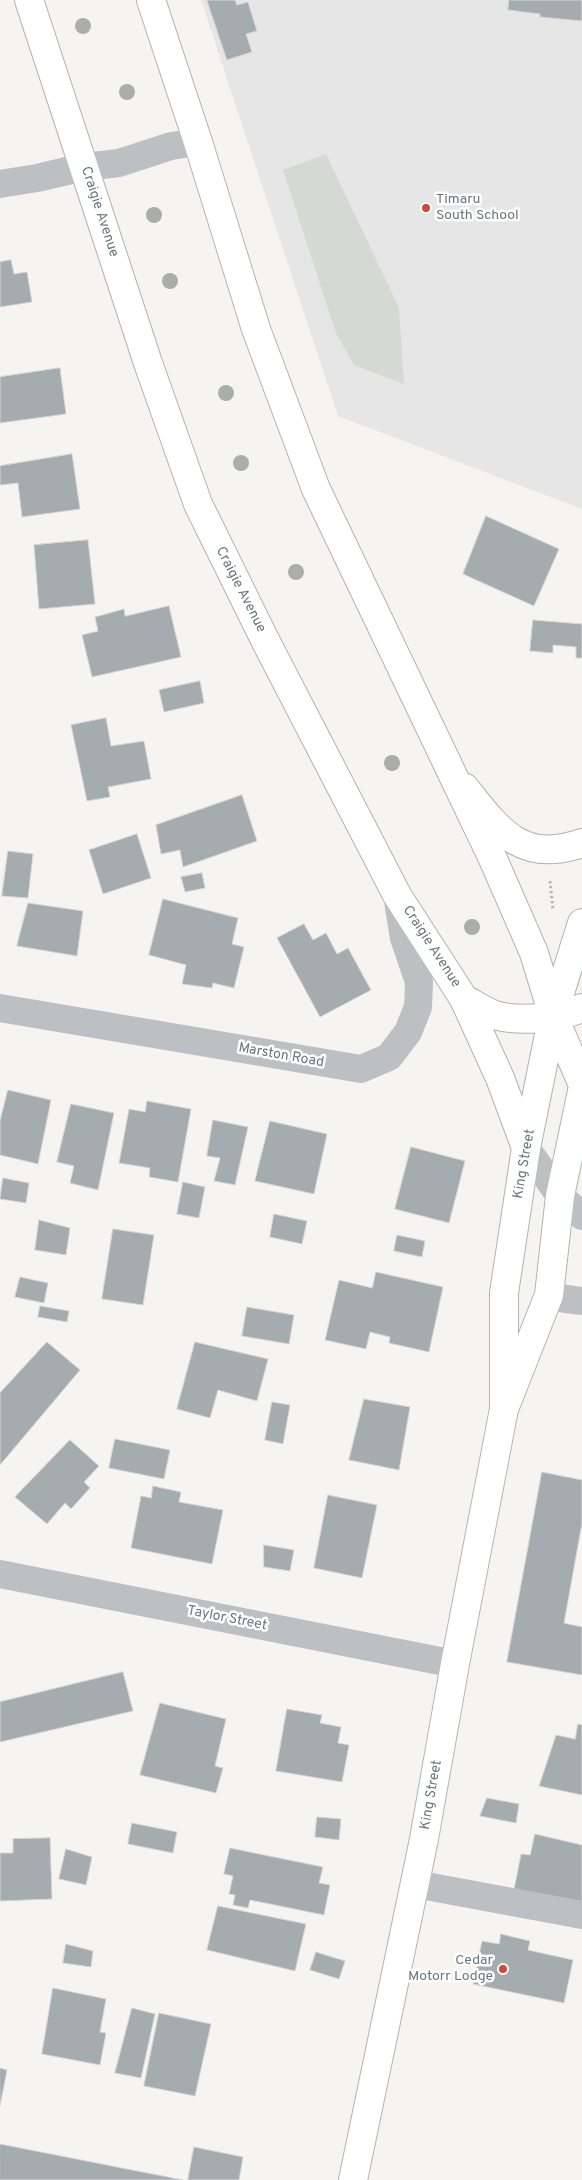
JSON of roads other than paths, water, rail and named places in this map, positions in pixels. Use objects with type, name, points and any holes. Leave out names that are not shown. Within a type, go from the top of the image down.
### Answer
[{"type":"main road","name":"Craigie Avenue","points":[[29,0],[148,363],[198,504],[265,640],[397,895],[464,999],[500,1078],[526,1148]]},
{"type":"main road","points":[[151,0],[198,142],[256,329],[316,489],[493,859],[534,953],[553,1015],[582,1083]]},
{"type":"main road","points":[[449,768],[496,827],[525,847],[559,849],[582,843]]},
{"type":"main road","name":"King Street","points":[[354,2180],[415,1884],[504,1409],[504,1294],[526,1148],[553,1015],[582,923]]},
{"type":"main road","points":[[464,999],[498,1016],[514,1020],[553,1015],[582,1008]]},
{"type":"main road","name":"King Street","points":[[504,1409],[550,1295],[560,1196],[582,1091]]},
{"type":"street","points":[[0,184],[119,162],[171,146],[198,142]]},
{"type":"street","name":"Marston Road","points":[[0,1008],[361,1069],[390,1057],[408,1032],[418,1007],[418,982],[404,938],[397,895]]},
{"type":"street","points":[[526,1148],[560,1196],[582,1216]]},
{"type":"street","points":[[550,1295],[582,1300]]},
{"type":"street","name":"Taylor Street","points":[[0,1574],[455,1664]]},
{"type":"street","points":[[415,1884],[582,1915]]},
{"type":"place","name":"Timaru South School","points":[[426,208]]},
{"type":"place","name":"Cedar Motorr Lodge","points":[[503,1969]]}]
